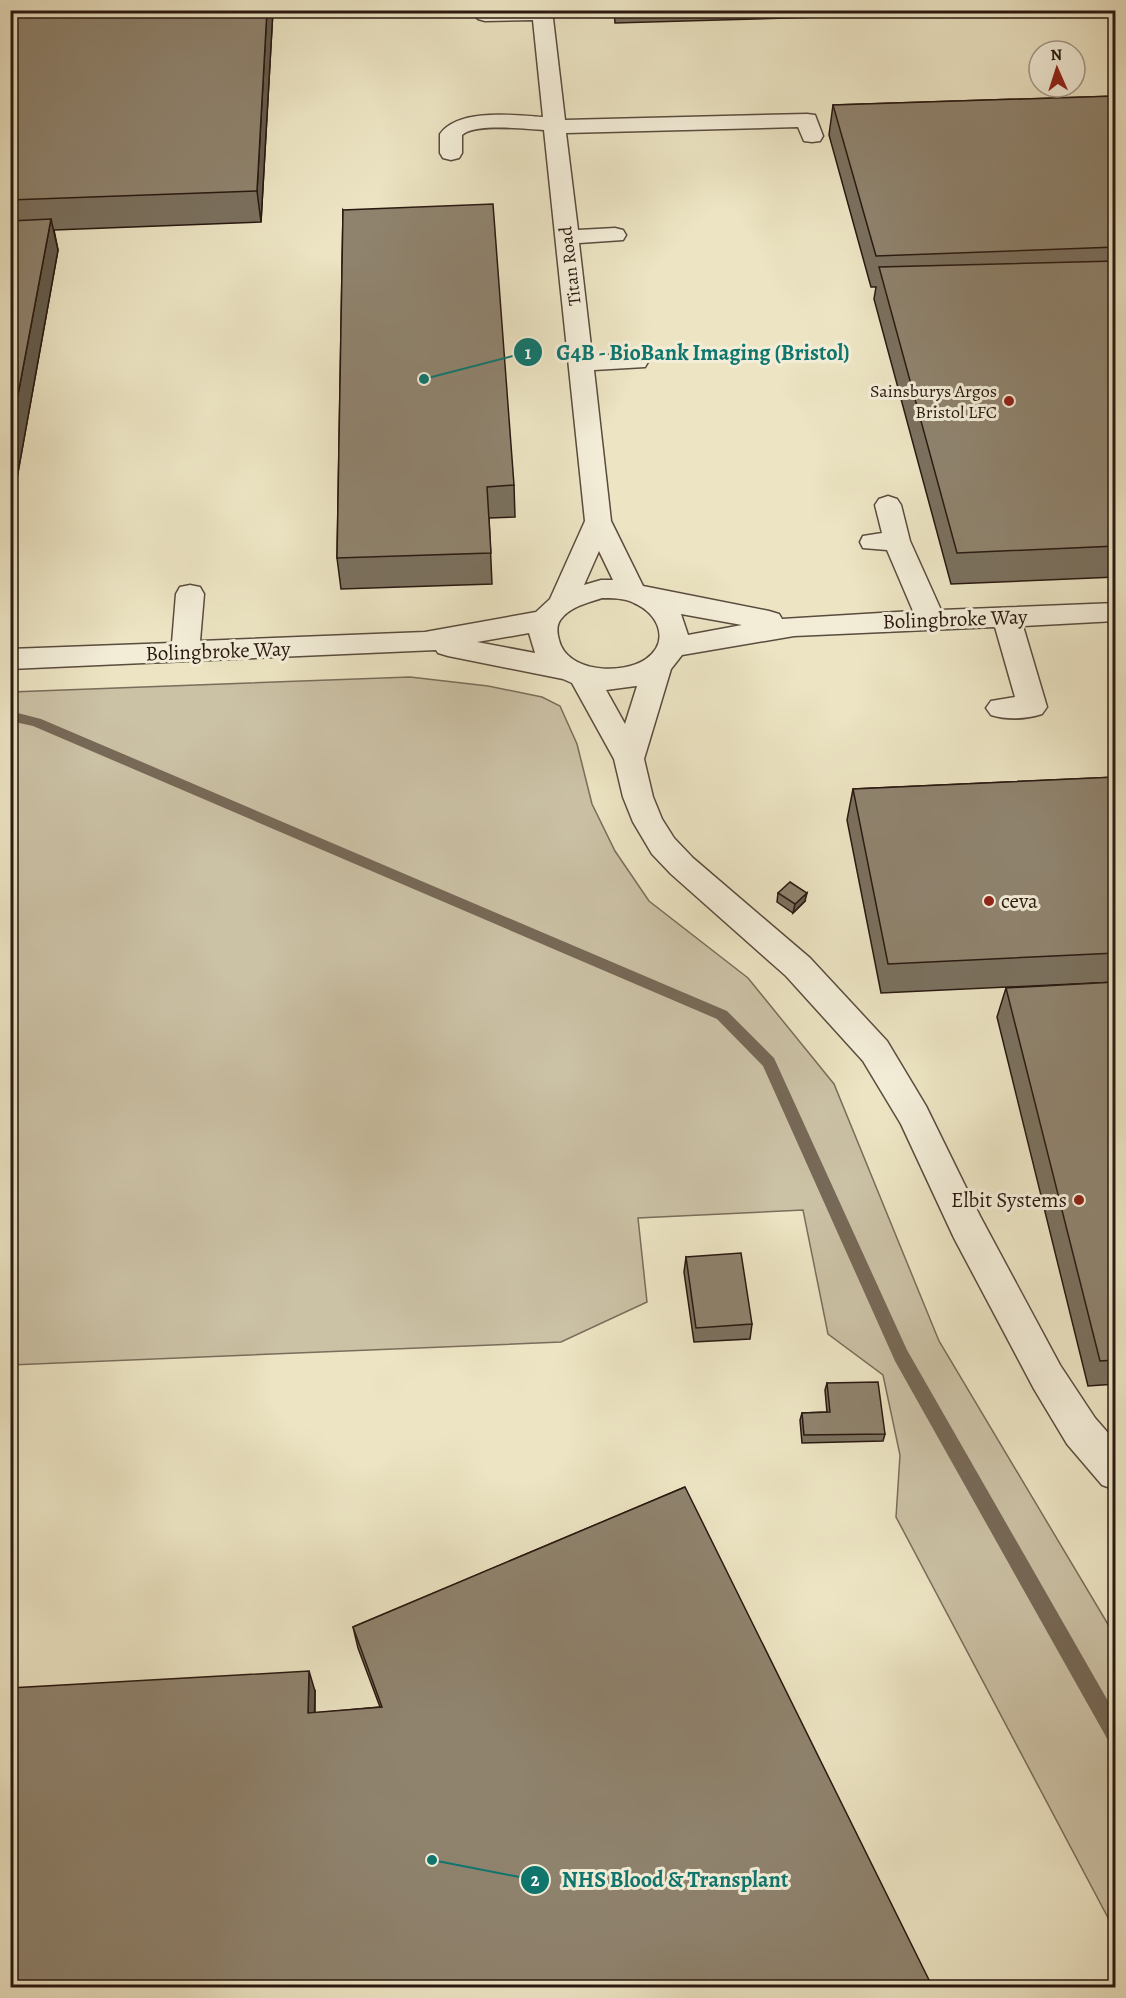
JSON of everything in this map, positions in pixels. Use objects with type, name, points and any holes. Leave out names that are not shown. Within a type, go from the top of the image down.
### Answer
[{"type":"street","points":[[485,15],[542,12]]},
{"type":"street","name":"Titan Road","points":[[542,12],[598,521],[640,595]]},
{"type":"street","points":[[451,153],[451,134],[457,128],[471,124],[554,123],[570,127],[807,120],[812,136]]},
{"type":"street","points":[[567,237],[615,235]]},
{"type":"street","points":[[582,363],[636,362]]},
{"type":"street","points":[[888,505],[885,542],[931,620]]},
{"type":"street","name":"Titan Road","points":[[554,610],[598,521]]},
{"type":"street","points":[[629,759],[665,656],[675,636],[674,625],[660,606],[640,595],[601,590],[581,593],[554,610],[542,631],[546,651],[574,673],[597,699],[629,759],[638,796],[648,822],[663,846],[682,866],[798,967],[875,1051],[914,1116],[967,1227],[1047,1377],[1081,1431],[1116,1472]]},
{"type":"street","points":[[185,652],[190,594]]},
{"type":"street","name":"Bolingbroke Way","points":[[640,595],[794,626]]},
{"type":"street","name":"Bolingbroke Way","points":[[10,659],[425,642],[554,610]]},
{"type":"street","name":"Bolingbroke Way","points":[[665,656],[794,626],[1116,612]]},
{"type":"street","points":[[1002,708],[1032,707],[1006,617]]},
{"type":"street","name":"Bolingbroke Way","points":[[425,642],[574,673]]},
{"type":"street","points":[[574,673],[604,680],[638,676],[665,656]]},
{"type":"shaded area","points":[[410,677],[488,686],[542,697],[560,706],[577,744],[592,804],[615,851],[649,901],[748,978],[834,1084],[939,1341],[1115,1636],[1115,1931],[896,1517],[900,1455],[883,1375],[828,1334],[803,1210],[638,1218],[647,1302],[561,1342],[11,1365],[11,692]]},
{"type":"building","points":[[10,10],[267,10],[257,191],[10,200]]},
{"type":"building","points":[[1116,96],[1116,247],[876,256],[833,105],[1087,99],[1087,97]]},
{"type":"building","points":[[493,204],[514,485],[487,487],[491,553],[337,558],[343,210]]},
{"type":"building","points":[[51,219],[10,437],[10,221]]},
{"type":"building","name":"Sainsburys Argos Bristol LFC","points":[[1116,261],[1116,546],[957,553],[879,267]]},
{"type":"building","name":"ceva","points":[[1116,777],[1116,953],[888,964],[853,789]]},
{"type":"building","points":[[790,882],[807,893],[795,904],[778,893]]},
{"type":"building","name":"Elbit Systems","points":[[1116,982],[1116,1360],[1100,1361],[1006,988]]},
{"type":"building","points":[[741,1253],[752,1324],[696,1328],[686,1257]]},
{"type":"building","points":[[878,1382],[885,1434],[804,1435],[802,1413],[830,1412],[827,1383]]},
{"type":"building","points":[[685,1487],[933,1988],[10,1988],[10,1688],[309,1671],[308,1713],[382,1707],[353,1627]]},
{"type":"waterway","points":[[10,716],[36,722],[722,1015],[769,1062],[901,1355],[1116,1735]]},
{"type":"place","name":"G4B - BioBank Imaging (Bristol)","points":[[424,379]]},
{"type":"place","name":"Sainsburys Argos Bristol LFC","points":[[1009,401]]},
{"type":"place","name":"ceva","points":[[989,901]]},
{"type":"place","name":"Elbit Systems","points":[[1079,1200]]},
{"type":"place","name":"NHS Blood & Transplant","points":[[432,1860]]}]
